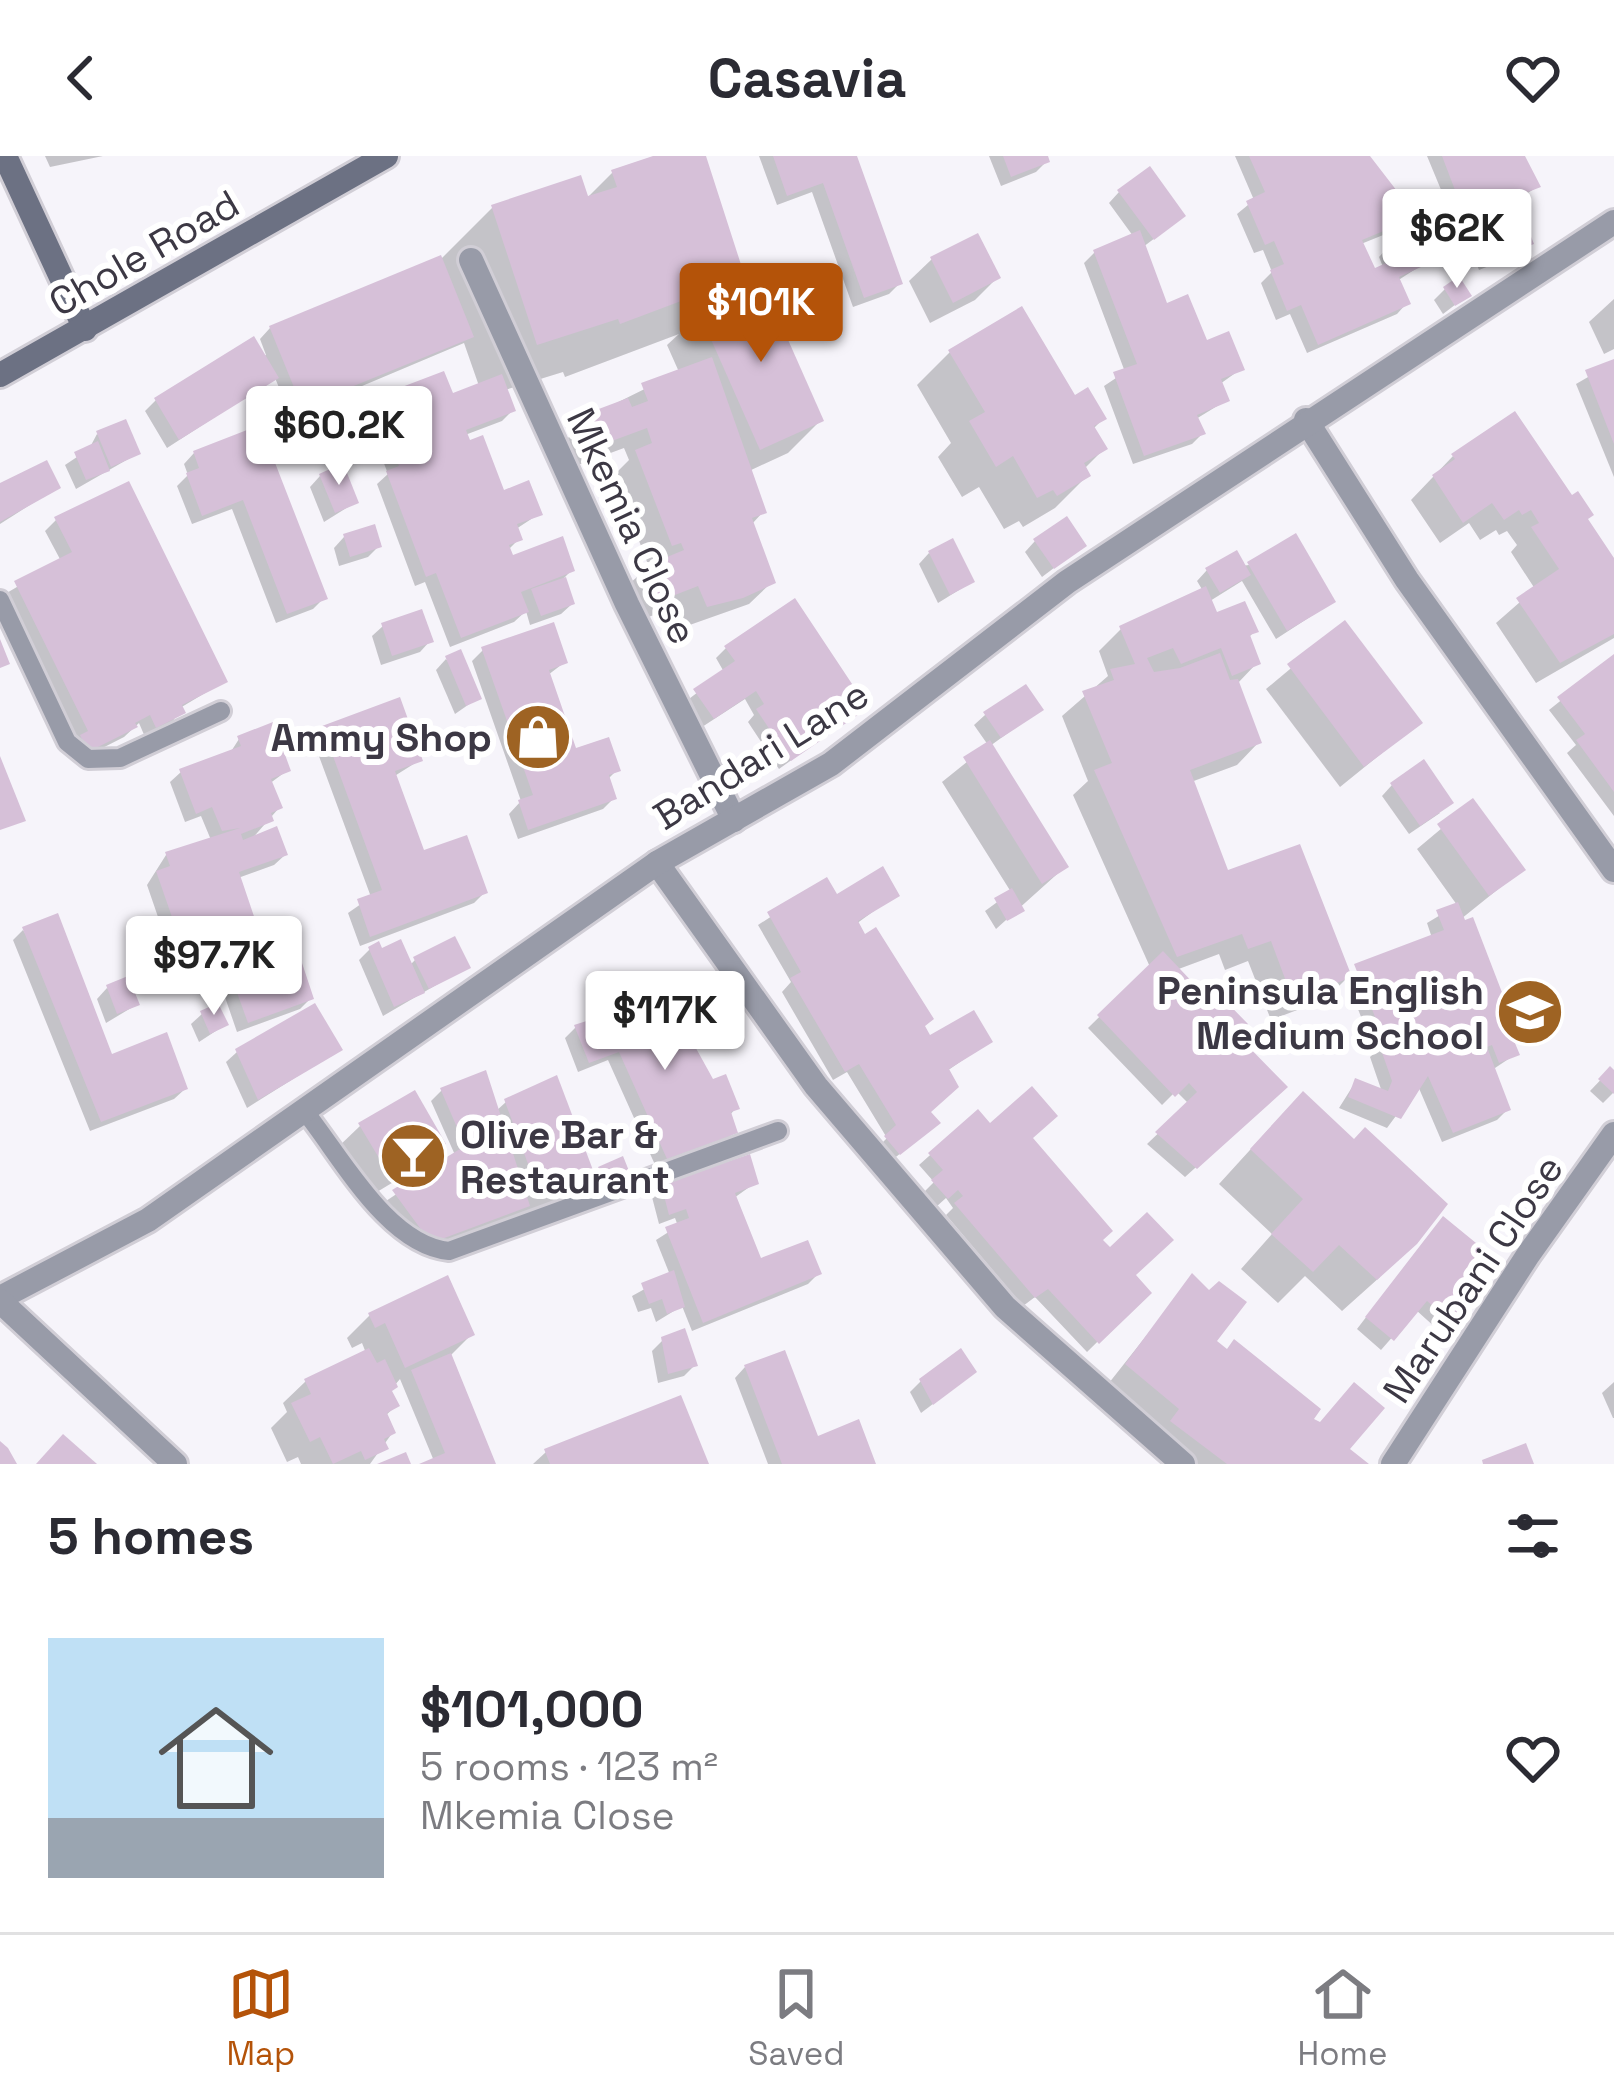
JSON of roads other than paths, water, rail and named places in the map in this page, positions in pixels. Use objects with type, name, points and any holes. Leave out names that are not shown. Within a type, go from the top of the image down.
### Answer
[{"type":"street","points":[[5,156],[85,328]]},
{"type":"street","name":"Chole Road","points":[[0,375],[386,156]]},
{"type":"street","name":"Bandari Lane","points":[[0,1299],[148,1220],[657,863],[831,764],[1067,582],[1306,420],[1614,222]]},
{"type":"street","name":"Mkemia Close","points":[[471,260],[627,604],[734,820]]},
{"type":"street","points":[[1306,420],[1407,580],[1614,870]]},
{"type":"street","points":[[657,863],[816,1086],[1005,1307],[1183,1464]]},
{"type":"street","name":"Marubani Close","points":[[1393,1464],[1528,1255],[1614,1135]]},
{"type":"street","points":[[0,1299],[176,1464]]},
{"type":"lane","points":[[0,600],[68,742],[88,760],[120,758],[221,711]]},
{"type":"lane","points":[[305,1113],[376,1203],[423,1248],[449,1251],[778,1131]]},
{"type":"place","name":"Ammy Shop","points":[[538,737]]},
{"type":"place","name":"Peninsula English Medium School","points":[[1530,1012]]},
{"type":"place","name":"Olive Bar & Restaurant","points":[[413,1156]]}]
